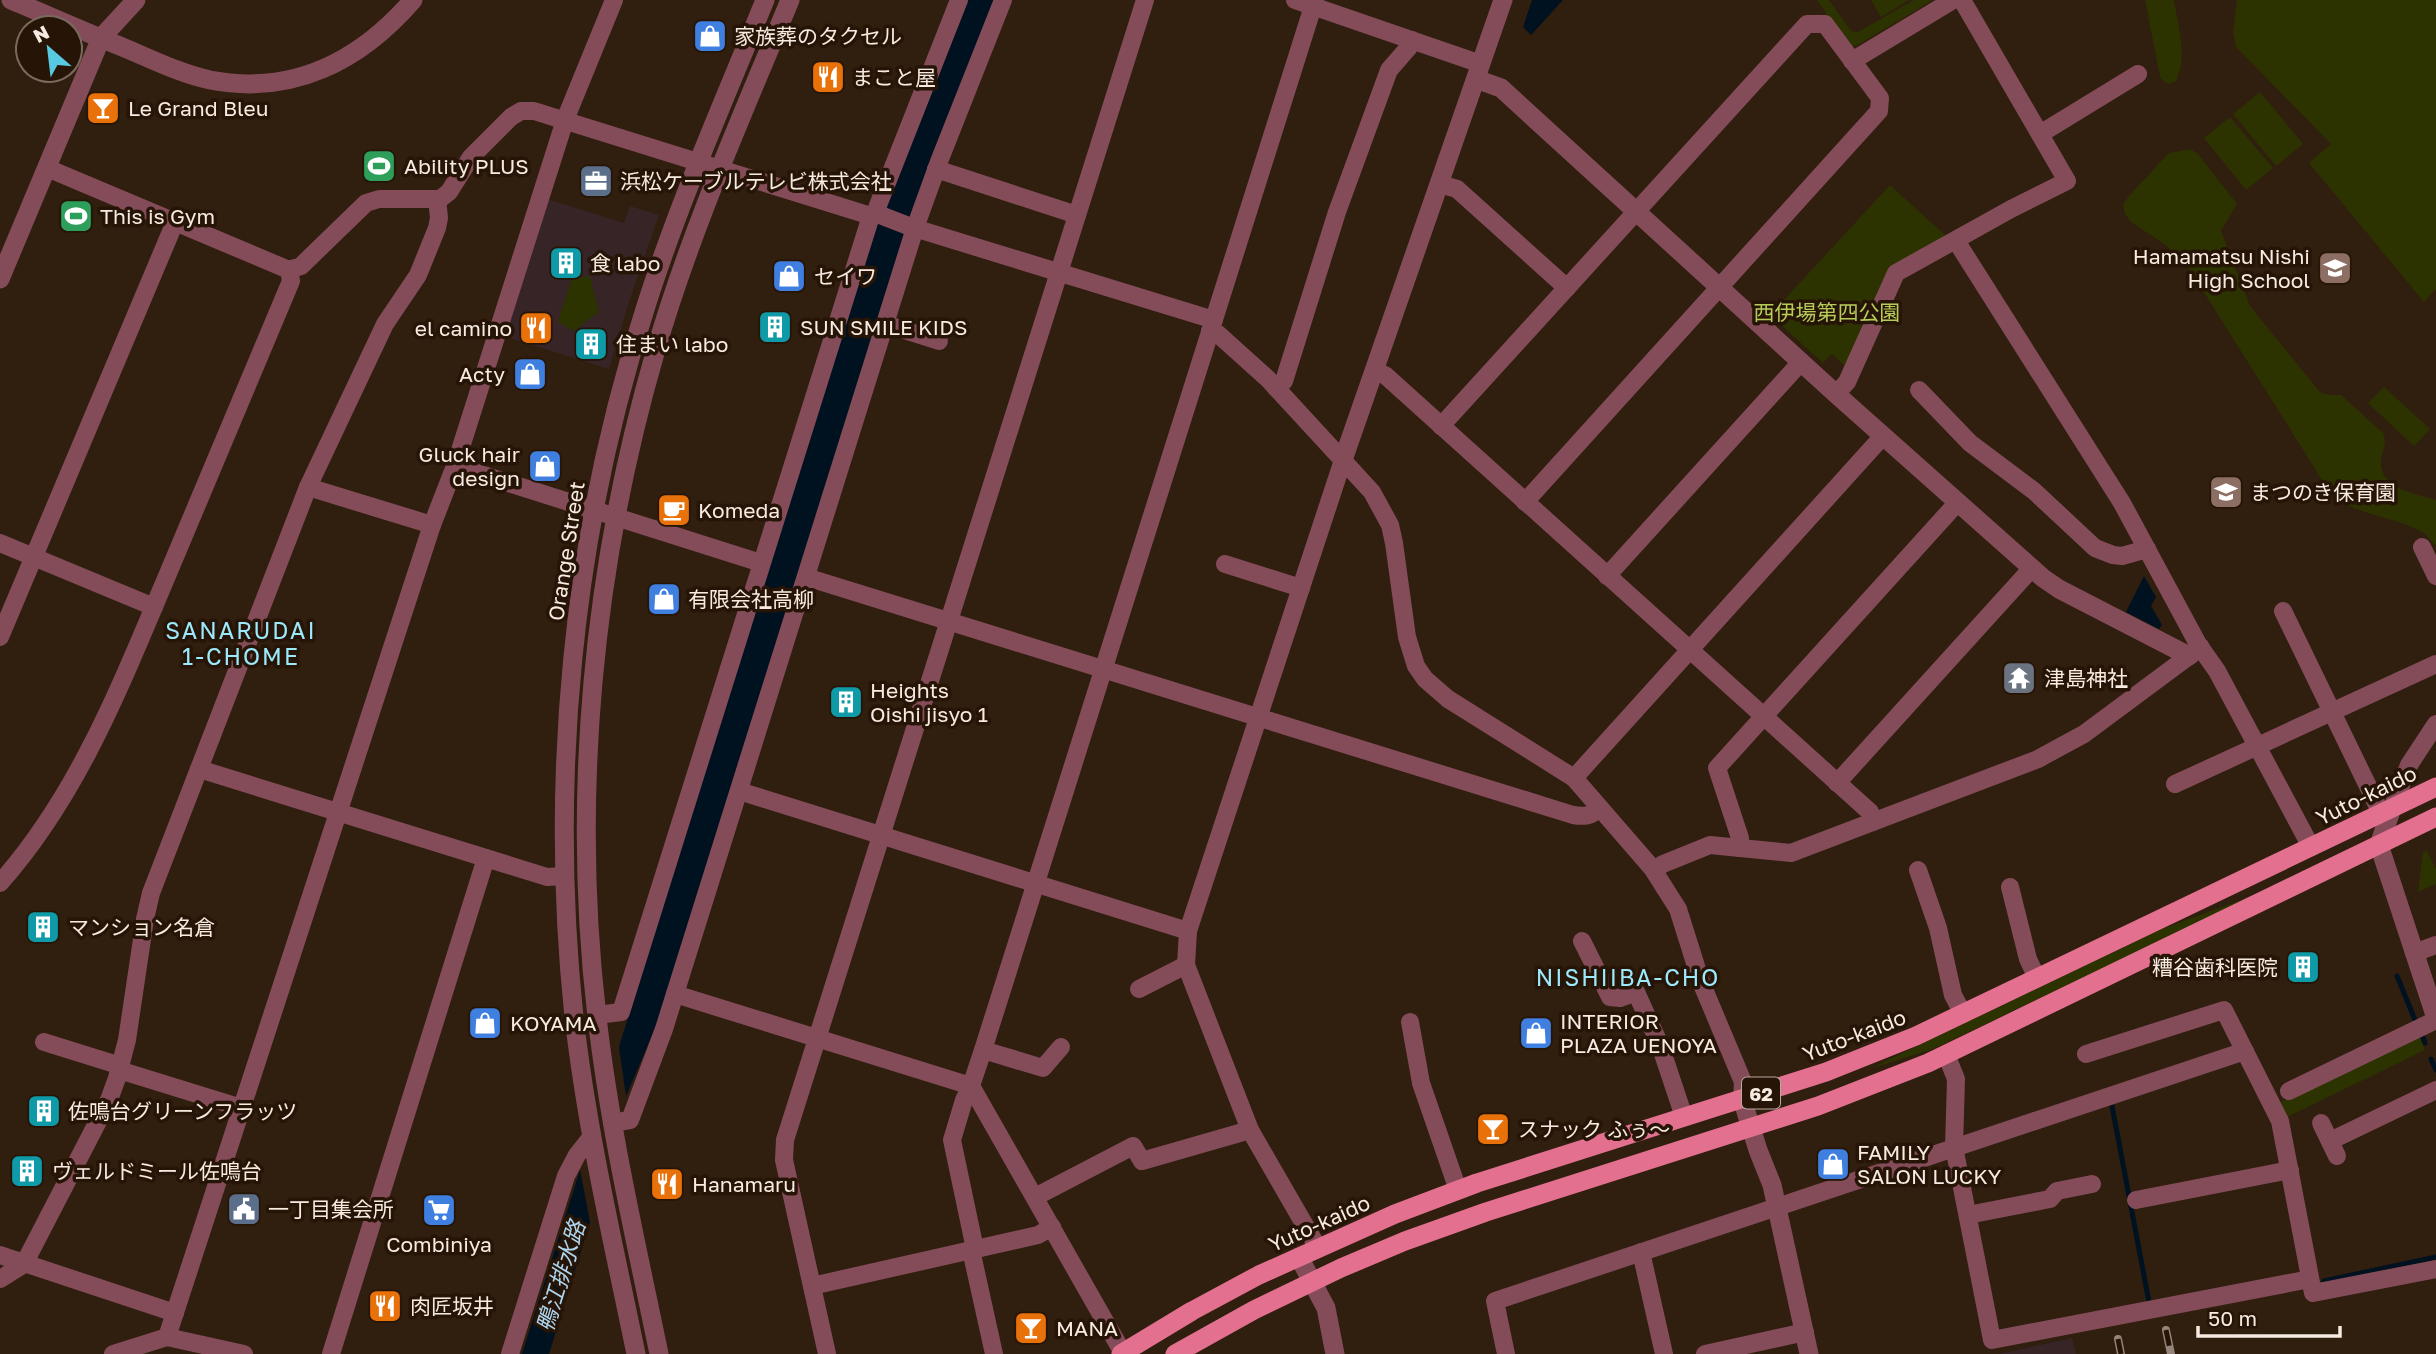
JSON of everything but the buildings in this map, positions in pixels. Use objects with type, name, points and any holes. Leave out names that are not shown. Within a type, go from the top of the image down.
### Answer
[{"type":"main road","name":"Yuto-kaido","points":[[1122,1353],[1192,1311],[1299,1257],[1395,1214],[1458,1190],[1845,1065],[1963,1014],[2436,787]]},
{"type":"main road","name":"62","points":[[1175,1354],[1254,1310],[1365,1257],[1446,1226],[1855,1093],[1946,1054],[2436,817]]},
{"type":"street","points":[[11,0],[174,69],[209,79],[245,83],[281,80],[316,72],[349,57],[379,36],[413,0]]},
{"type":"street","points":[[0,279],[101,38],[136,0]]},
{"type":"street","points":[[167,1337],[432,525],[455,466],[565,120],[614,0]]},
{"type":"street","name":"Orange Street","points":[[636,1354],[592,1136],[575,1018],[565,876],[565,778],[569,698],[577,619],[595,509],[613,422],[634,345],[667,244],[765,0]]},
{"type":"street","name":"Orange Street","points":[[659,1354],[612,1123],[597,1015],[588,884],[588,779],[595,661],[616,516],[635,428],[667,313],[721,169],[790,0]]},
{"type":"street","points":[[597,1015],[621,1012],[761,563],[875,214],[959,0]]},
{"type":"street","points":[[612,1123],[630,1120],[675,994],[913,227],[1003,0]]},
{"type":"street","points":[[827,1354],[783,1150],[1145,0]]},
{"type":"street","points":[[1295,0],[1314,3],[1412,40],[1479,72],[1501,88],[1836,394],[2059,590],[2194,651],[2217,671],[2311,847]]},
{"type":"street","points":[[1318,1248],[1250,1130],[1186,965],[1188,931],[1343,460],[1503,0]]},
{"type":"street","points":[[1852,61],[1953,0]]},
{"type":"street","points":[[1836,394],[1847,382],[1896,273],[2067,181],[1962,0]]},
{"type":"street","points":[[994,1354],[952,1140],[983,1050],[1314,3]]},
{"type":"street","points":[[1441,426],[1807,24],[1825,24],[1880,98],[1879,111],[1525,502]]},
{"type":"street","points":[[1276,388],[1284,381],[1337,212],[1389,70],[1412,40]]},
{"type":"street","points":[[2040,134],[2138,74]]},
{"type":"street","points":[[47,167],[289,270],[301,266],[366,202],[379,199],[437,199],[449,191],[471,157],[516,113],[534,111],[1059,272],[1212,326],[1276,388],[1372,492],[1390,525],[1407,637],[1416,666],[1425,679],[1448,699],[1574,778],[1654,870],[1678,909],[1701,982],[1743,1082],[1742,1099],[1777,1206],[1809,1354]]},
{"type":"street","points":[[936,169],[1077,215]]},
{"type":"street","points":[[1440,184],[1457,189],[1567,288]]},
{"type":"street","points":[[0,1279],[24,1264],[108,1100],[127,1040],[147,905],[308,487],[385,324],[418,275],[437,228],[437,199]]},
{"type":"street","points":[[0,636],[175,222]]},
{"type":"street","points":[[1961,247],[2122,503],[2194,651]]},
{"type":"street","points":[[0,883],[35,841],[101,731],[291,281],[289,270]]},
{"type":"street","points":[[885,324],[939,341]]},
{"type":"street","points":[[1607,576],[1801,362]]},
{"type":"street","points":[[1375,371],[1385,375],[1870,812],[1873,822]]},
{"type":"street","points":[[1919,390],[1970,443],[2034,491],[2095,548],[2122,556],[2147,550]]},
{"type":"street","points":[[1574,778],[1883,436]]},
{"type":"street","points":[[455,466],[761,563]]},
{"type":"street","points":[[308,487],[432,525]]},
{"type":"street","points":[[1739,848],[1740,838],[1717,768],[1958,502]]},
{"type":"street","points":[[0,543],[154,607]]},
{"type":"street","points":[[2423,547],[2436,576]]},
{"type":"street","points":[[1225,564],[1301,588]]},
{"type":"street","points":[[1837,783],[2032,568]]},
{"type":"street","points":[[806,577],[1573,815],[1592,815],[1600,808]]},
{"type":"street","points":[[2283,611],[2387,811]]},
{"type":"street","points":[[1654,870],[1662,863],[1710,845],[1791,853],[2038,759],[2061,748],[2194,651]]},
{"type":"street","points":[[2175,784],[2436,664]]},
{"type":"street","points":[[2289,1091],[2305,1073],[2436,1019],[2379,845],[2387,811],[2409,765],[2436,723]]},
{"type":"street","points":[[199,769],[547,877],[565,876]]},
{"type":"street","points":[[739,791],[1188,931]]},
{"type":"street","points":[[331,1354],[486,858]]},
{"type":"street","points":[[1918,870],[1938,928],[1953,995],[1963,1014]]},
{"type":"street","points":[[2010,887],[2028,959],[2036,978]]},
{"type":"street","points":[[1582,941],[1610,997],[1620,998],[1636,992],[1660,1045],[1684,1117]]},
{"type":"street","points":[[2414,953],[2436,945]]},
{"type":"street","points":[[1139,989],[1186,965]]},
{"type":"street","points":[[675,994],[971,1086],[1122,1353]]},
{"type":"street","points":[[2086,1054],[2224,1010],[2280,1121],[2313,1293],[2436,1269]]},
{"type":"street","points":[[1410,1022],[1421,1083],[1458,1190]]},
{"type":"street","points":[[44,1042],[242,1108]]},
{"type":"street","points":[[983,1050],[1043,1068],[1061,1047]]},
{"type":"street","points":[[1506,1354],[1495,1301],[2245,1051]]},
{"type":"street","points":[[1946,1054],[1956,1079],[1954,1147],[1992,1339],[2310,1279]]},
{"type":"street","points":[[2321,1123],[2334,1149],[2436,1090]]},
{"type":"street","points":[[1035,1197],[1133,1146],[1142,1161],[1250,1130]]},
{"type":"street","points":[[510,1354],[566,1176],[577,1155],[592,1136]]},
{"type":"street","points":[[2136,1200],[2290,1170]]},
{"type":"street","points":[[1968,1215],[2050,1199],[2057,1191],[2092,1184]]},
{"type":"street","points":[[812,1286],[1038,1235],[1052,1227]]},
{"type":"street","points":[[1641,1252],[1664,1354]]},
{"type":"street","points":[[0,1255],[175,1313]]},
{"type":"street","points":[[1299,1257],[1326,1308],[1335,1354]]},
{"type":"street","points":[[1704,1354],[1805,1332]]},
{"type":"street","points":[[113,1354],[167,1337],[244,1354]]},
{"type":"shaded area","points":[[547,199],[624,223],[630,206],[659,215],[609,369],[503,336]]},
{"type":"shaded area","points":[[2072,1338],[2076,1354],[1999,1354]]},
{"type":"green space","points":[[1817,0],[1829,0],[1851,31],[1858,32],[1914,0],[1933,0],[1856,46],[1848,45]]},
{"type":"green space","points":[[1871,0],[1909,0],[1881,17]]},
{"type":"green space","points":[[2145,0],[2174,0],[2182,52],[2180,72],[2176,81],[2169,84],[2160,76]]},
{"type":"green space","points":[[2237,0],[2436,0],[2436,289],[2424,302],[2309,163],[2331,144],[2236,47],[2233,32]]},
{"type":"green space","points":[[2260,92],[2303,144],[2276,166],[2233,114]]},
{"type":"green space","points":[[2230,117],[2273,168],[2246,190],[2204,138]]},
{"type":"green space","points":[[2186,150],[2198,154],[2237,204],[2221,231],[2250,306],[2320,392],[2341,395],[2383,433],[2385,444],[2381,461],[2386,478],[2409,492],[2436,500],[2436,546],[2420,531],[2360,511],[2329,491],[2188,267],[2167,246],[2131,222],[2125,214],[2123,205],[2128,197],[2165,157],[2169,153]]},
{"type":"green space","name":"西伊場第四公園","points":[[1890,185],[1946,236],[1890,267],[1845,366],[1832,354],[1823,363],[1770,315]]},
{"type":"green space","points":[[590,276],[599,312],[573,331],[558,321],[572,278]]},
{"type":"green space","points":[[2384,387],[2430,429],[2414,446],[2368,403]]},
{"type":"green space","points":[[2427,851],[2436,869],[2436,884],[2418,892],[2423,852]]},
{"type":"green space","points":[[2257,894],[1933,1049],[1869,1069],[2162,929]]},
{"type":"green space","points":[[2419,1035],[2425,1050],[2285,1118],[2278,1103]]},
{"type":"water","points":[[966,0],[994,0],[907,225],[656,1026],[626,1096],[619,1047],[622,1037],[876,225]]},
{"type":"water","points":[[1532,0],[1563,0],[1531,35],[1523,27]]},
{"type":"water","points":[[2144,576],[2156,597],[2151,606],[2162,625],[2159,629],[2126,612]]},
{"type":"water","name":"鴨江排水路","points":[[580,1170],[590,1222],[549,1354],[522,1354]]},
{"type":"waterway","points":[[2397,976],[2415,1020]]},
{"type":"waterway","points":[[2422,1035],[2425,1043]]},
{"type":"waterway","points":[[2431,1059],[2436,1070]]},
{"type":"waterway","points":[[2112,1106],[2149,1302]]},
{"type":"waterway","points":[[2324,1281],[2436,1257]]},
{"type":"railway","points":[[2166,1330],[2171,1354]]},
{"type":"railway","points":[[2118,1339],[2121,1354]]},
{"type":"place","name":"家族葬のタクセル","points":[[710,36]]},
{"type":"place","name":"まこと屋","points":[[828,77]]},
{"type":"place","name":"Le Grand Bleu","points":[[103,108]]},
{"type":"place","name":"Ability PLUS","points":[[379,166]]},
{"type":"place","name":"浜松ケーブルテレビ株式会社","points":[[596,181]]},
{"type":"place","name":"This is Gym","points":[[76,216]]},
{"type":"place","name":"食 labo","points":[[566,263]]},
{"type":"place","name":"Hamamatsu Nishi High School","points":[[2335,268]]},
{"type":"place","name":"セイワ","points":[[789,276]]},
{"type":"place","name":"SUN SMILE KIDS","points":[[775,327]]},
{"type":"place","name":"el camino","points":[[536,328]]},
{"type":"place","name":"住まい labo","points":[[591,344]]},
{"type":"place","name":"Acty","points":[[530,374]]},
{"type":"place","name":"Gluck hair design","points":[[545,466]]},
{"type":"place","name":"まつのき保育園","points":[[2226,492]]},
{"type":"place","name":"Komeda","points":[[674,510]]},
{"type":"place","name":"有限会社高柳","points":[[664,599]]},
{"type":"place","name":"津島神社","points":[[2019,678]]},
{"type":"place","name":"Heights Oishi jisyo 1","points":[[846,702]]},
{"type":"place","name":"マンション名倉","points":[[43,927]]},
{"type":"place","name":"糟谷歯科医院","points":[[2303,967]]},
{"type":"place","name":"KOYAMA","points":[[485,1023]]},
{"type":"place","name":"INTERIOR PLAZA UENOYA","points":[[1536,1033]]},
{"type":"place","name":"佐鳴台グリーンフラッツ","points":[[44,1111]]},
{"type":"place","name":"スナック ふぅ～","points":[[1493,1129]]},
{"type":"place","name":"FAMILY SALON LUCKY","points":[[1833,1164]]},
{"type":"place","name":"ヴェルドミール佐鳴台","points":[[27,1171]]},
{"type":"place","name":"Hanamaru","points":[[667,1184]]},
{"type":"place","name":"一丁目集会所","points":[[244,1209]]},
{"type":"place","name":"Combiniya","points":[[439,1210]]},
{"type":"place","name":"肉匠坂井","points":[[385,1306]]},
{"type":"place","name":"MANA","points":[[1031,1328]]},
{"type":"district","name":"SANARUDAI 1-CHOME","points":[[241,643]]},
{"type":"district","name":"NISHIIBA-CHO","points":[[1628,977]]}]
